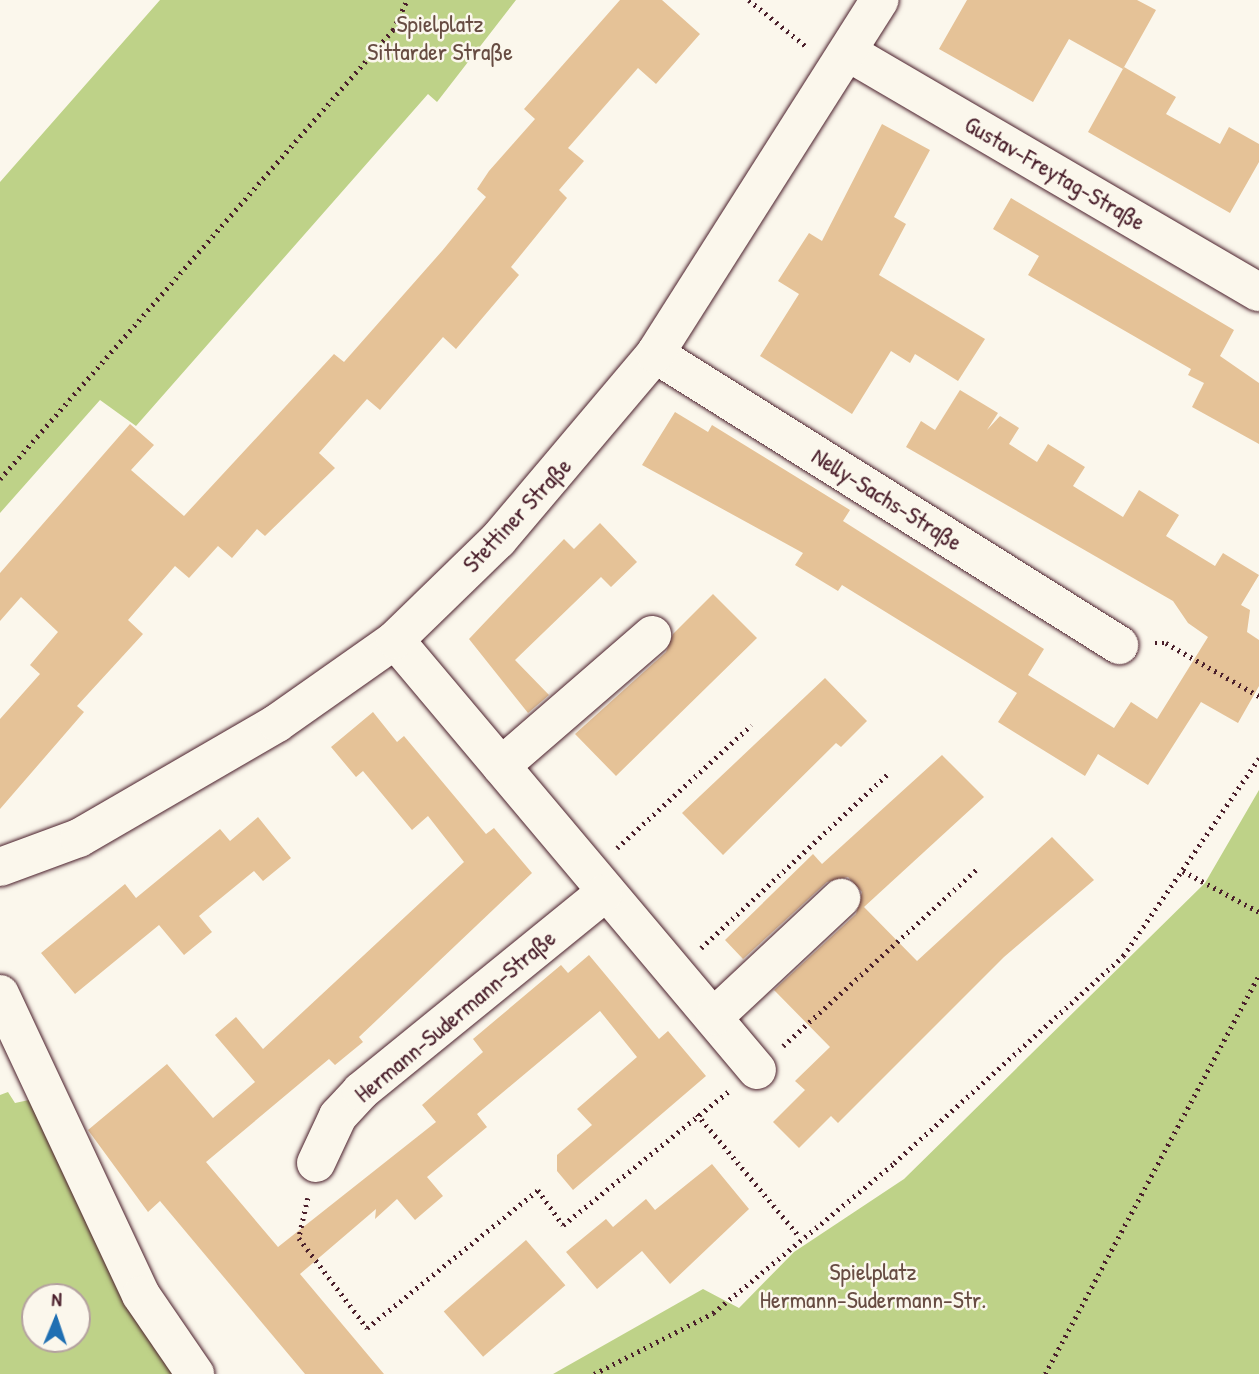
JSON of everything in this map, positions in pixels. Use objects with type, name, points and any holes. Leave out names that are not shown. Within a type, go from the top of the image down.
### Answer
[{"type":"street","name":"Stettiner Straße","points":[[0,867],[79,838],[187,781],[395,639],[498,540],[655,354],[845,63],[880,0]]},
{"type":"street","name":"Gustav-Freytag-Straße","points":[[845,63],[1259,292]]},
{"type":"street","name":"Nelly-Sachs-Straße","points":[[655,354],[1119,645]]},
{"type":"street","points":[[501,766],[652,635]]},
{"type":"street","points":[[395,639],[595,884],[715,1016],[757,1070]]},
{"type":"street","name":"Hermann-Sudermann-Straße","points":[[316,1163],[338,1116],[361,1091],[595,884]]},
{"type":"street","points":[[715,1016],[841,898]]},
{"type":"street","points":[[0,994],[141,1295],[195,1374]]},
{"type":"path","points":[[0,479],[393,30],[407,0]]},
{"type":"path","points":[[749,0],[845,63]]},
{"type":"path","points":[[1119,645],[1166,643],[1259,696]]},
{"type":"path","points":[[595,884],[751,725]]},
{"type":"path","points":[[594,1374],[713,1313],[800,1237],[894,1163],[1123,956],[1259,758]]},
{"type":"path","points":[[675,973],[890,772]]},
{"type":"path","points":[[316,1163],[299,1238],[367,1328],[538,1190],[564,1225],[697,1114],[757,1070],[979,867]]},
{"type":"path","points":[[1182,871],[1259,912]]},
{"type":"path","points":[[1045,1374],[1259,975]]},
{"type":"path","points":[[697,1114],[800,1237]]},
{"type":"green space","name":"Spielplatz Sittarder Straße","points":[[160,0],[516,0],[437,102],[428,94],[136,426],[100,400],[0,513],[0,182]]},
{"type":"green space","name":"Spielplatz Hermann-Sudermann-Str.","points":[[1259,790],[1259,1374],[553,1374],[703,1289],[739,1308],[794,1252],[904,1179],[1205,883]]},
{"type":"green space","points":[[8,1092],[15,1103],[29,1100],[185,1374],[0,1374],[0,1095]]},
{"type":"building","points":[[620,0],[662,0],[700,34],[656,84],[638,68],[568,148],[584,161],[559,190],[567,198],[511,267],[519,275],[456,349],[443,337],[380,410],[367,399],[319,453],[335,468],[265,536],[257,529],[232,558],[218,546],[189,578],[175,566],[128,620],[143,634],[77,706],[84,712],[0,809],[0,719],[40,674],[30,665],[58,632],[21,597],[0,621],[0,573],[130,424],[154,445],[131,470],[184,516],[334,354],[344,362],[442,251],[486,197],[477,189],[489,171],[535,119],[524,109]]},
{"type":"building","points":[[967,0],[1137,0],[1156,10],[1123,69],[1069,39],[1033,102],[939,49]]},
{"type":"building","points":[[1124,67],[1176,97],[1166,114],[1220,144],[1229,127],[1259,144],[1259,162],[1230,213],[1088,132]]},
{"type":"building","points":[[882,124],[930,150],[894,217],[906,224],[879,275],[985,339],[958,381],[915,354],[910,363],[891,351],[852,414],[760,356],[799,294],[778,281],[809,233],[822,241]]},
{"type":"building","points":[[1011,198],[1234,330],[1220,356],[1259,383],[1259,444],[1192,407],[1204,383],[1188,375],[1191,369],[1028,275],[1039,256],[993,229]]},
{"type":"building","points":[[960,390],[998,413],[987,430],[1000,416],[1019,428],[1009,444],[1037,462],[1048,444],[1085,467],[1073,486],[1123,517],[1139,490],[1179,515],[1166,536],[1215,566],[1223,553],[1259,575],[1241,605],[1250,610],[1247,632],[1259,640],[1259,686],[1238,723],[1201,702],[1148,785],[1098,754],[1085,776],[998,722],[1017,693],[842,585],[838,591],[795,565],[803,553],[642,465],[675,412],[708,432],[712,425],[850,510],[843,521],[1044,649],[1028,675],[1114,728],[1131,702],[1157,719],[1208,637],[1188,623],[1173,601],[906,447],[921,421],[935,430]]},
{"type":"building","points":[[600,523],[637,562],[611,587],[601,577],[515,660],[549,695],[528,713],[469,639],[564,539],[574,549]]},
{"type":"building","points":[[713,594],[757,638],[616,776],[575,734],[666,652],[673,634]]},
{"type":"building","points":[[825,678],[867,721],[841,747],[836,743],[723,855],[682,813]]},
{"type":"building","points":[[373,712],[397,742],[404,736],[486,834],[494,828],[532,873],[359,1037],[363,1042],[335,1065],[329,1059],[206,1162],[278,1247],[436,1122],[422,1105],[483,1052],[473,1039],[561,965],[568,973],[589,955],[659,1039],[668,1031],[706,1076],[573,1190],[557,1171],[557,1155],[592,1125],[577,1109],[637,1057],[600,1011],[477,1114],[487,1127],[427,1177],[443,1196],[415,1220],[397,1199],[375,1219],[376,1209],[300,1274],[384,1374],[305,1374],[160,1201],[148,1212],[88,1130],[167,1064],[213,1118],[255,1082],[215,1035],[236,1017],[263,1049],[464,862],[428,816],[412,830],[363,771],[356,777],[331,747]]},
{"type":"building","points":[[942,755],[984,797],[864,907],[917,961],[1052,837],[1094,880],[1004,957],[838,1123],[831,1116],[799,1148],[773,1122],[805,1090],[795,1081],[830,1047],[774,990],[856,914],[862,892],[848,877],[827,882],[743,959],[725,940],[813,854],[822,864]]},
{"type":"building","points":[[258,817],[291,858],[263,881],[254,871],[199,916],[212,932],[184,955],[159,925],[75,994],[41,953],[125,884],[136,898],[220,829],[230,841]]},
{"type":"building","points":[[712,1164],[749,1209],[670,1284],[642,1251],[597,1289],[566,1252],[606,1219],[613,1227],[646,1199],[655,1210]]},
{"type":"building","points":[[526,1240],[565,1285],[483,1357],[444,1312]]}]
